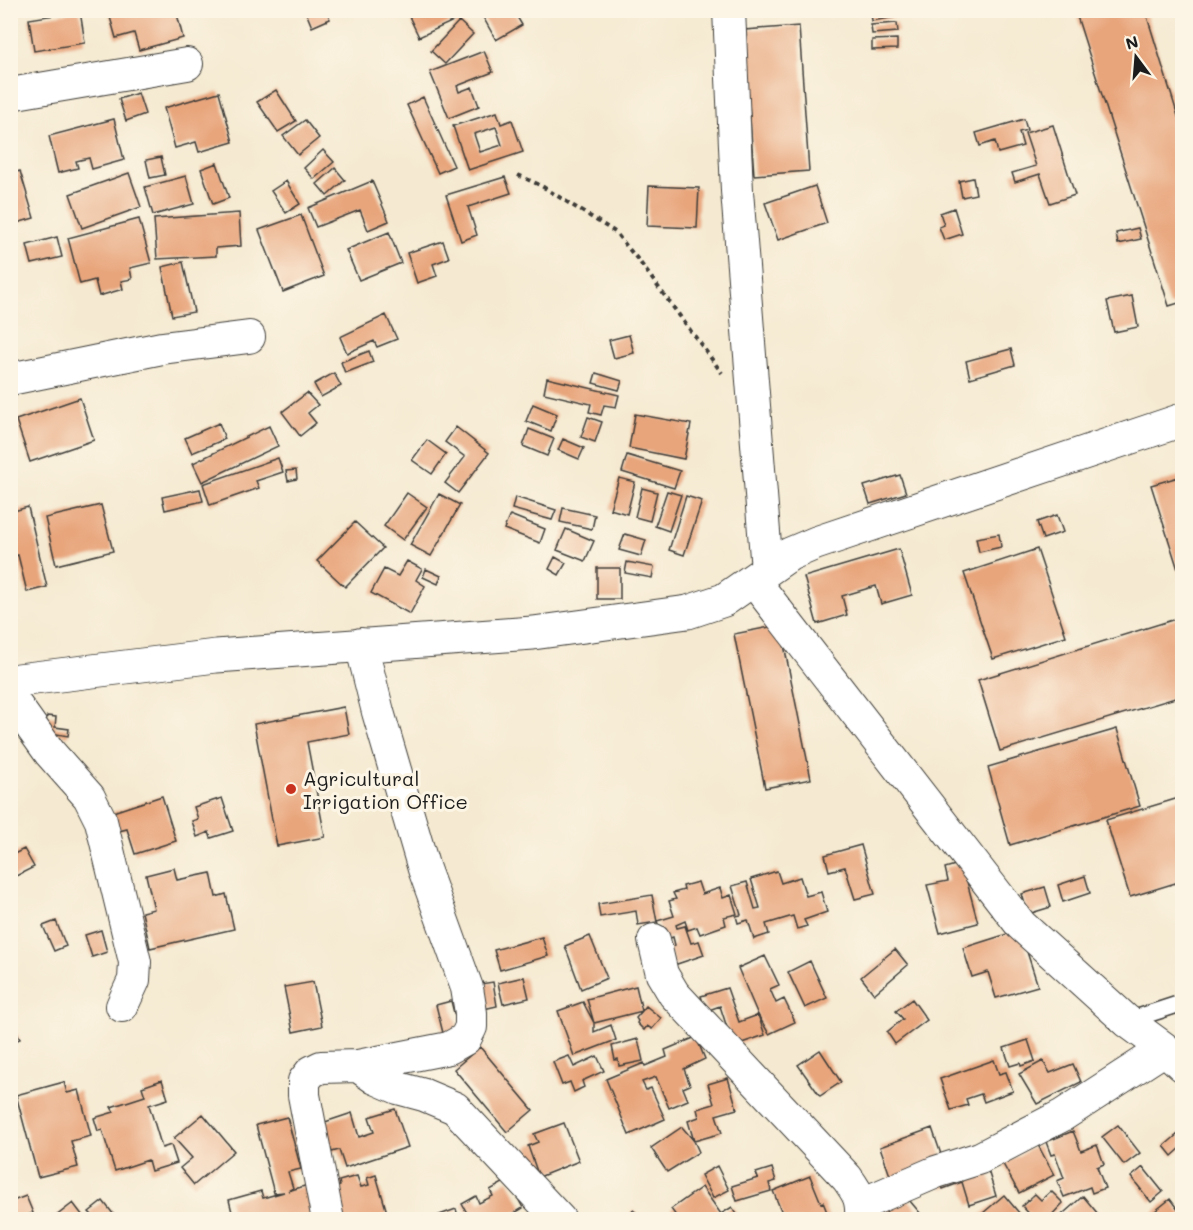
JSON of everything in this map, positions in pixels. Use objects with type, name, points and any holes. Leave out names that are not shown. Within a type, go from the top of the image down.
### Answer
[{"type":"street","points":[[654,940],[662,974],[674,994],[847,1178],[860,1196],[862,1212],[936,1172],[980,1158],[1174,1057],[1127,1021],[1020,925],[761,575],[755,413],[737,191],[729,10]]},
{"type":"street","points":[[10,94],[187,63]]},
{"type":"street","points":[[10,379],[162,348],[249,337]]},
{"type":"street","points":[[10,681],[216,656],[533,633],[688,612],[724,600],[790,554],[816,543],[1182,420]]},
{"type":"street","points":[[328,1220],[304,1095],[304,1080],[311,1072],[321,1067],[358,1066],[449,1048],[465,1039],[471,1027],[466,988],[424,869],[378,712],[362,644]]},
{"type":"street","points":[[10,697],[50,753],[89,797],[101,820],[135,962],[134,980],[122,1006]]},
{"type":"street","points":[[358,1066],[375,1078],[454,1108],[560,1220]]},
{"type":"lane","points":[[1127,1021],[1182,1003]]},
{"type":"path","points":[[518,175],[540,185],[615,232],[646,270],[713,363],[755,413]]},
{"type":"building","points":[[108,10],[176,10],[183,38],[139,50],[134,33],[116,38]]},
{"type":"building","points":[[305,10],[326,10],[330,19],[312,27]]},
{"type":"building","points":[[406,10],[456,10],[460,18],[419,37]]},
{"type":"building","points":[[479,10],[513,10],[522,25],[496,40]]},
{"type":"building","points":[[896,10],[897,17],[872,21],[871,13]]},
{"type":"building","points":[[1075,10],[1145,10],[1182,129],[1182,302],[1169,306]]},
{"type":"building","points":[[80,11],[85,43],[34,51],[29,19]]},
{"type":"building","points":[[459,21],[473,34],[445,64],[431,51]]},
{"type":"building","points":[[897,23],[898,32],[872,34],[871,25]]},
{"type":"building","points":[[799,26],[809,171],[754,175],[744,30]]},
{"type":"building","points":[[897,39],[897,49],[872,50],[872,40]]},
{"type":"building","points":[[484,51],[493,72],[457,86],[459,92],[472,87],[479,106],[449,118],[430,72]]},
{"type":"building","points":[[276,90],[296,121],[278,132],[257,102]]},
{"type":"building","points":[[219,92],[233,142],[199,152],[196,142],[175,148],[164,108]]},
{"type":"building","points":[[138,93],[145,114],[126,121],[119,99]]},
{"type":"building","points":[[423,97],[454,166],[438,173],[407,105]]},
{"type":"building","points":[[497,112],[501,124],[512,120],[523,152],[468,170],[453,126]],"holes":[[[496,127],[502,145],[480,152],[474,134]]]},
{"type":"building","points":[[114,119],[124,160],[92,169],[89,158],[76,161],[78,168],[58,173],[49,136]]},
{"type":"building","points":[[1024,119],[1027,130],[1019,132],[1023,146],[998,153],[995,141],[980,146],[976,133]]},
{"type":"building","points":[[305,120],[319,138],[298,155],[283,136]]},
{"type":"building","points":[[1053,125],[1075,195],[1050,203],[1040,174],[1015,182],[1012,173],[1036,166],[1025,133]]},
{"type":"building","points":[[323,150],[334,162],[314,179],[304,168]]},
{"type":"building","points":[[161,157],[165,175],[150,178],[146,160]]},
{"type":"building","points":[[217,163],[229,198],[213,204],[201,169]]},
{"type":"building","points":[[335,168],[345,180],[327,196],[317,184]]},
{"type":"building","points":[[20,171],[34,218],[10,225],[10,174]]},
{"type":"building","points":[[129,173],[141,207],[82,228],[70,194]]},
{"type":"building","points":[[186,176],[194,204],[153,215],[145,187]]},
{"type":"building","points":[[505,177],[511,193],[468,207],[477,235],[461,241],[446,195]]},
{"type":"building","points":[[973,178],[976,194],[962,197],[959,181]]},
{"type":"building","points":[[286,181],[300,204],[286,213],[271,191]]},
{"type":"building","points":[[372,181],[389,221],[368,230],[360,210],[316,227],[308,208]]},
{"type":"building","points":[[649,186],[699,188],[697,228],[647,226]]},
{"type":"building","points":[[815,186],[827,223],[778,240],[765,203]]},
{"type":"building","points":[[954,208],[962,234],[944,240],[939,227],[944,225],[940,213]]},
{"type":"building","points":[[239,213],[241,246],[216,248],[216,256],[157,259],[154,219]]},
{"type":"building","points":[[301,215],[324,276],[283,292],[259,230]]},
{"type":"building","points":[[139,219],[151,263],[130,268],[132,279],[121,281],[123,289],[99,296],[95,280],[80,284],[68,238]]},
{"type":"building","points":[[1138,228],[1141,239],[1118,244],[1116,233]]},
{"type":"building","points":[[389,232],[401,263],[359,280],[346,250]]},
{"type":"building","points":[[10,233],[18,258],[10,260]]},
{"type":"building","points":[[57,237],[62,257],[32,264],[27,245]]},
{"type":"building","points":[[443,241],[449,258],[433,264],[437,276],[417,283],[407,253]]},
{"type":"building","points":[[183,262],[194,312],[172,316],[162,267]]},
{"type":"building","points":[[1132,296],[1138,327],[1114,332],[1107,301]]},
{"type":"building","points":[[386,315],[397,339],[377,347],[374,341],[347,353],[340,337]]},
{"type":"building","points":[[629,335],[634,353],[614,358],[609,340]]},
{"type":"building","points":[[1011,349],[1015,365],[970,378],[966,361]]},
{"type":"building","points":[[369,351],[373,362],[345,373],[341,362]]},
{"type":"building","points":[[334,373],[341,386],[321,397],[314,384]]},
{"type":"building","points":[[596,373],[622,381],[619,390],[593,383]]},
{"type":"building","points":[[547,378],[619,395],[616,407],[604,405],[601,415],[589,412],[591,404],[544,393]]},
{"type":"building","points":[[307,393],[318,405],[308,413],[316,423],[300,436],[282,412]]},
{"type":"building","points":[[80,398],[94,440],[30,462],[16,420]]},
{"type":"building","points":[[533,404],[557,414],[551,431],[526,421]]},
{"type":"building","points":[[635,414],[691,424],[684,459],[629,448]]},
{"type":"building","points":[[588,417],[602,422],[595,442],[581,437]]},
{"type":"building","points":[[219,423],[225,439],[192,453],[185,438]]},
{"type":"building","points":[[269,426],[278,446],[202,482],[193,463]]},
{"type":"building","points":[[456,427],[489,453],[458,493],[445,483],[465,457],[445,442]]},
{"type":"building","points":[[529,429],[554,439],[547,456],[523,446]]},
{"type":"building","points":[[563,439],[584,448],[579,459],[558,450]]},
{"type":"building","points":[[427,440],[446,454],[432,474],[412,460]]},
{"type":"building","points":[[627,455],[680,471],[674,488],[622,472]]},
{"type":"building","points":[[278,458],[283,472],[256,481],[259,488],[210,505],[203,484]]},
{"type":"building","points":[[296,470],[297,479],[288,481],[286,471]]},
{"type":"building","points":[[900,475],[906,493],[870,504],[864,486]]},
{"type":"building","points":[[1182,476],[1182,582],[1151,485]]},
{"type":"building","points":[[619,478],[635,482],[627,514],[610,509]]},
{"type":"building","points":[[642,488],[657,492],[650,521],[635,517]]},
{"type":"building","points":[[200,489],[203,501],[165,510],[162,497]]},
{"type":"building","points":[[667,491],[681,495],[669,531],[655,526]]},
{"type":"building","points":[[407,493],[427,507],[403,540],[384,526]]},
{"type":"building","points":[[439,494],[460,505],[431,556],[410,545]]},
{"type":"building","points":[[686,496],[702,501],[684,555],[669,550]]},
{"type":"building","points":[[515,497],[556,510],[552,520],[512,509]]},
{"type":"building","points":[[101,505],[113,551],[56,565],[45,518]]},
{"type":"building","points":[[28,507],[47,587],[27,592],[18,555],[10,557],[10,512]]},
{"type":"building","points":[[563,508],[595,515],[592,529],[560,522]]},
{"type":"building","points":[[510,515],[545,529],[540,543],[504,529]]},
{"type":"building","points":[[1057,515],[1063,532],[1043,539],[1037,522]]},
{"type":"building","points":[[355,522],[383,548],[345,587],[317,561]]},
{"type":"building","points":[[566,529],[594,541],[585,561],[557,550]]},
{"type":"building","points":[[625,534],[646,540],[641,556],[619,550]]},
{"type":"building","points":[[999,534],[1001,547],[979,552],[976,538]]},
{"type":"building","points":[[899,549],[912,595],[881,604],[876,586],[842,596],[847,615],[817,624],[804,577]]},
{"type":"building","points":[[1037,549],[1066,636],[993,659],[964,573]]},
{"type":"building","points":[[555,557],[566,563],[559,575],[549,569]]},
{"type":"building","points":[[407,561],[422,569],[416,580],[425,586],[410,614],[371,593],[384,569],[398,576]]},
{"type":"building","points":[[627,562],[654,567],[652,578],[625,573]]},
{"type":"building","points":[[597,568],[620,568],[620,599],[597,599]]},
{"type":"building","points":[[426,569],[441,576],[438,584],[423,577]]},
{"type":"building","points":[[1182,617],[1182,696],[1000,751],[978,680]]},
{"type":"building","points":[[780,625],[811,779],[765,788],[734,634]]},
{"type":"building","name":"Agricultural Irrigation Office","points":[[344,707],[349,734],[307,742],[325,837],[277,846],[254,724]]},
{"type":"building","points":[[47,716],[56,717],[55,727],[69,729],[68,736],[45,732]]},
{"type":"building","points":[[1117,729],[1140,806],[1010,845],[988,767]]},
{"type":"building","points":[[162,796],[176,841],[135,854],[127,829],[119,831],[113,812]]},
{"type":"building","points":[[1182,797],[1182,881],[1130,897],[1106,820]]},
{"type":"building","points":[[222,798],[233,831],[211,838],[209,832],[197,837],[192,821],[198,819],[194,807]]},
{"type":"building","points":[[861,845],[875,894],[855,899],[845,867],[829,871],[825,855]]},
{"type":"building","points":[[24,849],[34,867],[10,879],[10,856]]},
{"type":"building","points":[[962,863],[978,923],[940,933],[927,885],[948,881],[945,868]]},
{"type":"building","points":[[174,868],[177,880],[211,873],[216,897],[226,894],[234,929],[150,948],[142,912],[154,909],[146,875]]},
{"type":"building","points":[[777,871],[781,883],[800,877],[806,896],[821,892],[827,912],[804,920],[807,926],[797,929],[793,916],[766,924],[769,934],[754,939],[748,920],[738,923],[736,916],[741,915],[732,886],[747,882],[755,909],[760,908],[751,879]]},
{"type":"building","points":[[1085,876],[1090,893],[1063,902],[1058,885]]},
{"type":"building","points":[[698,882],[702,894],[720,888],[723,898],[731,895],[737,914],[724,917],[726,925],[700,934],[697,927],[688,930],[685,921],[676,925],[677,928],[685,926],[691,943],[699,941],[704,955],[674,965],[668,948],[675,945],[673,937],[664,940],[657,921],[674,916],[669,901],[676,899],[673,893],[684,890],[683,886]]},
{"type":"building","points":[[1045,887],[1051,907],[1028,914],[1022,894]]},
{"type":"building","points":[[652,895],[657,922],[638,925],[636,911],[600,917],[598,904]]},
{"type":"building","points":[[56,921],[66,946],[54,951],[43,926]]},
{"type":"building","points":[[101,930],[107,952],[92,957],[85,935]]},
{"type":"building","points":[[1020,930],[1038,986],[996,998],[988,972],[972,977],[963,948]]},
{"type":"building","points":[[590,936],[607,978],[581,989],[565,946]]},
{"type":"building","points":[[542,937],[548,956],[500,970],[494,950]]},
{"type":"building","points":[[895,949],[908,965],[874,994],[861,977]]},
{"type":"building","points":[[765,956],[779,985],[770,989],[776,1003],[784,999],[795,1022],[769,1034],[758,1015],[738,968]]},
{"type":"building","points":[[810,961],[827,998],[805,1008],[788,972]]},
{"type":"building","points":[[524,977],[529,998],[503,1004],[498,983]]},
{"type":"building","points":[[313,982],[322,1026],[293,1032],[284,987]]},
{"type":"building","points":[[493,982],[497,1006],[479,1010],[474,985]]},
{"type":"building","points":[[636,986],[642,1011],[594,1023],[587,999]]},
{"type":"building","points":[[727,988],[739,1022],[758,1015],[765,1035],[733,1046],[720,1006],[706,1011],[701,996]]},
{"type":"building","points":[[912,999],[927,1020],[895,1044],[887,1032],[903,1019],[896,1011]]},
{"type":"building","points":[[451,1001],[458,1029],[443,1033],[436,1005]]},
{"type":"building","points":[[583,1002],[594,1023],[594,1032],[611,1025],[616,1040],[574,1056],[558,1011]]},
{"type":"building","points":[[646,1006],[661,1018],[652,1029],[647,1026],[644,1030],[637,1023],[636,1018]]},
{"type":"building","points":[[10,1022],[20,1039],[10,1043]]},
{"type":"building","points":[[696,1037],[705,1059],[684,1069],[690,1085],[683,1088],[688,1100],[669,1108],[656,1077],[642,1082],[646,1090],[651,1088],[665,1119],[629,1135],[606,1079],[644,1063],[645,1066],[667,1057],[665,1050]]},
{"type":"building","points":[[638,1039],[643,1061],[619,1066],[612,1046]]},
{"type":"building","points":[[1028,1040],[1035,1061],[1021,1066],[1020,1063],[1010,1066],[1004,1048]]},
{"type":"building","points":[[480,1047],[533,1110],[507,1132],[454,1069]]},
{"type":"building","points":[[820,1050],[841,1082],[820,1096],[798,1065]]},
{"type":"building","points":[[569,1056],[574,1067],[597,1056],[604,1071],[582,1081],[584,1087],[574,1092],[570,1082],[562,1085],[553,1062]]},
{"type":"building","points":[[994,1060],[999,1074],[1006,1072],[1013,1091],[984,1102],[981,1094],[966,1099],[968,1105],[951,1110],[940,1079]]},
{"type":"building","points":[[1043,1061],[1050,1073],[1073,1064],[1081,1082],[1037,1104],[1019,1074]]},
{"type":"building","points":[[728,1078],[737,1109],[716,1115],[722,1133],[694,1141],[688,1121],[699,1117],[697,1109],[714,1104],[708,1084]]},
{"type":"building","points":[[162,1080],[168,1099],[149,1105],[162,1148],[171,1145],[177,1163],[151,1171],[148,1160],[115,1171],[102,1130],[98,1131],[94,1118],[114,1112],[111,1107],[145,1096],[142,1087]]},
{"type":"building","points":[[64,1082],[67,1093],[79,1090],[91,1136],[71,1141],[78,1167],[38,1177],[16,1095]]},
{"type":"building","points":[[395,1109],[408,1147],[345,1168],[339,1150],[332,1152],[322,1123],[352,1113],[359,1137],[374,1132],[369,1117]]},
{"type":"building","points":[[203,1114],[234,1151],[194,1185],[180,1168],[192,1158],[174,1138]]},
{"type":"building","points":[[287,1117],[301,1169],[288,1172],[293,1188],[288,1191],[308,1185],[317,1217],[308,1220],[234,1220],[229,1200],[261,1191],[263,1198],[284,1192],[274,1193],[256,1125]]},
{"type":"building","points":[[564,1123],[579,1161],[539,1177],[528,1146],[538,1142],[534,1134]]},
{"type":"building","points":[[1118,1125],[1140,1153],[1124,1165],[1102,1137]]},
{"type":"building","points":[[682,1127],[694,1141],[699,1152],[667,1172],[651,1148]]},
{"type":"building","points":[[932,1128],[945,1166],[893,1184],[880,1147]]},
{"type":"building","points":[[1073,1131],[1081,1151],[1097,1145],[1104,1164],[1097,1167],[1105,1188],[1092,1193],[1090,1187],[1064,1197],[1057,1181],[1064,1178],[1055,1154],[1051,1155],[1046,1142]]},
{"type":"building","points":[[1178,1134],[1182,1140],[1182,1147],[1172,1156],[1164,1146]]},
{"type":"building","points":[[1038,1145],[1054,1175],[1019,1193],[1003,1164]]},
{"type":"building","points":[[717,1166],[729,1190],[713,1198],[701,1175]]},
{"type":"building","points":[[987,1167],[996,1196],[969,1205],[962,1182],[943,1189],[938,1173]]},
{"type":"building","points":[[1143,1167],[1163,1192],[1151,1202],[1131,1177]]},
{"type":"building","points":[[772,1168],[776,1181],[769,1183],[771,1191],[737,1201],[732,1186],[758,1178],[756,1173]]},
{"type":"building","points":[[376,1175],[388,1216],[374,1220],[338,1220],[329,1189],[340,1186],[339,1181],[357,1176],[361,1187],[369,1185],[367,1178]]},
{"type":"building","points":[[810,1176],[830,1220],[785,1220],[773,1191]]},
{"type":"building","points":[[508,1180],[523,1208],[503,1220],[471,1220],[462,1204],[476,1196],[479,1203],[493,1196],[490,1190]]},
{"type":"building","points":[[702,1187],[721,1214],[732,1207],[741,1220],[679,1220],[671,1209]]},
{"type":"building","points":[[1051,1191],[1063,1203],[1047,1220],[1035,1220],[1022,1206],[1035,1194],[1041,1200]]},
{"type":"building","points":[[904,1194],[926,1220],[893,1220],[885,1211]]},
{"type":"building","points":[[1004,1195],[1025,1220],[975,1220]]},
{"type":"building","points":[[26,1196],[33,1213],[25,1216],[27,1220],[10,1220],[10,1202]]},
{"type":"building","points":[[1083,1196],[1098,1214],[1091,1220],[1056,1220]]},
{"type":"building","points":[[1170,1199],[1182,1215],[1182,1220],[1144,1220]]},
{"type":"building","points":[[103,1201],[114,1215],[109,1220],[91,1220],[94,1217],[89,1212]]},
{"type":"building","points":[[73,1203],[86,1220],[57,1220],[55,1217]]},
{"type":"building","points":[[456,1209],[459,1220],[435,1220],[434,1217]]},
{"type":"building","points":[[633,1210],[646,1220],[625,1220]]},
{"type":"building","points":[[532,1212],[537,1220],[519,1220]]},
{"type":"place","name":"Agricultural Irrigation Office","points":[[291,789]]}]
